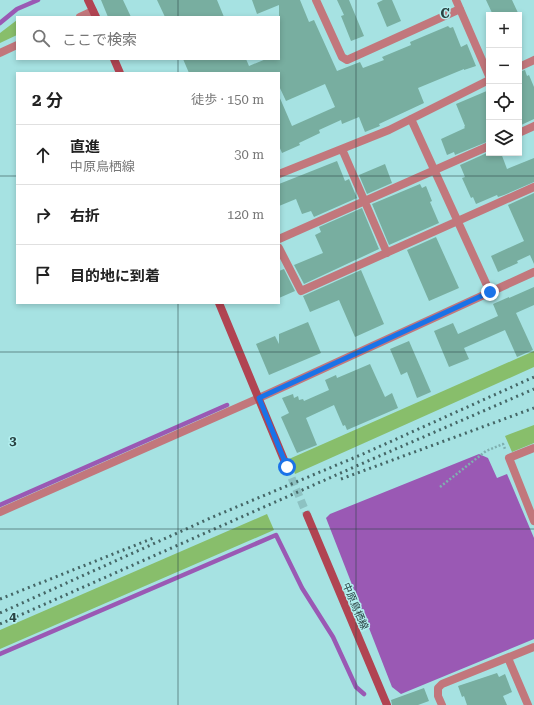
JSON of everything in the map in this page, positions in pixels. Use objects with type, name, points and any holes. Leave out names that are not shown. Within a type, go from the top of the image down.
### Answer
[{"type":"main road","points":[[88,0],[94,14]]},
{"type":"main road","points":[[114,60],[120,72]]},
{"type":"main road","points":[[219,304],[287,467]]},
{"type":"main road","name":"中原鳥栖線","points":[[307,515],[387,705]]},
{"type":"street","points":[[316,0],[342,58],[347,60],[460,9]]},
{"type":"street","points":[[456,0],[486,69]]},
{"type":"street","points":[[0,53],[16,45]]},
{"type":"street","points":[[522,66],[533,63]]},
{"type":"street","points":[[280,174],[389,130],[486,82]]},
{"type":"street","points":[[411,119],[490,292]]},
{"type":"street","points":[[522,132],[534,126]]},
{"type":"street","points":[[280,239],[486,147]]},
{"type":"street","points":[[342,149],[387,253]]},
{"type":"street","points":[[280,250],[301,291],[534,188]]},
{"type":"street","points":[[0,512],[259,398],[534,272]]},
{"type":"street","points":[[534,448],[509,458],[534,521]]},
{"type":"street","points":[[442,705],[438,696],[438,688],[442,684],[534,646]]},
{"type":"street","points":[[508,658],[528,705]]},
{"type":"path","points":[[440,487],[486,451],[503,444],[509,458]]},
{"type":"green space","points":[[16,21],[16,35],[0,43],[0,33]]},
{"type":"green space","points":[[534,351],[534,367],[295,474],[289,459]]},
{"type":"green space","points":[[534,425],[534,443],[512,452],[505,436]]},
{"type":"green space","points":[[267,514],[274,530],[0,649],[0,630]]},
{"type":"shaded area","points":[[479,454],[488,458],[497,478],[507,474],[534,538],[534,639],[401,694],[392,687],[326,518],[330,514]]},
{"type":"building","points":[[101,0],[123,0],[131,16],[108,16]]},
{"type":"building","points":[[157,0],[217,0],[224,16],[165,16]]},
{"type":"building","points":[[252,0],[300,0],[309,22],[314,20],[337,71],[360,62],[363,68],[384,60],[382,57],[411,45],[410,42],[448,26],[450,28],[453,27],[461,47],[467,44],[476,66],[464,69],[418,88],[424,103],[379,124],[380,126],[365,132],[359,117],[342,124],[341,120],[319,130],[320,133],[299,143],[300,145],[282,153],[280,148],[280,98],[292,126],[335,107],[325,84],[286,101],[280,88],[280,72],[189,72],[183,60],[246,60],[249,66],[264,60],[280,60],[279,5],[257,14]]},
{"type":"building","points":[[337,0],[349,0],[364,36],[351,41],[341,16],[344,15]]},
{"type":"building","points":[[383,0],[392,0],[401,21],[387,27],[377,3]]},
{"type":"building","points":[[486,0],[512,0],[518,12],[492,12]]},
{"type":"building","points":[[525,70],[527,76],[529,75],[534,87],[534,119],[522,125],[522,84],[522,71]]},
{"type":"building","points":[[486,91],[486,142],[455,155],[454,152],[447,155],[441,139],[465,128],[456,104]]},
{"type":"building","points":[[486,153],[486,156],[502,156],[507,169],[534,158],[534,182],[504,195],[498,197],[497,195],[476,204],[473,197],[471,198],[462,178],[465,177],[460,165]]},
{"type":"building","points":[[337,161],[345,181],[349,179],[357,198],[314,217],[311,211],[302,214],[296,199],[280,206],[280,184]]},
{"type":"building","points":[[385,164],[392,183],[367,194],[359,175]]},
{"type":"building","points":[[420,184],[422,188],[426,186],[432,201],[430,202],[439,223],[389,245],[372,204]]},
{"type":"building","points":[[534,193],[534,264],[530,255],[517,261],[518,263],[498,272],[491,256],[524,241],[508,205]]},
{"type":"building","points":[[362,208],[379,249],[304,284],[294,265],[323,253],[315,235],[321,232],[319,227]]},
{"type":"building","points":[[436,237],[459,288],[429,301],[407,250]]},
{"type":"building","points":[[284,269],[295,291],[280,298],[280,271]]},
{"type":"building","points":[[361,270],[384,324],[355,337],[339,300],[310,312],[303,296]]},
{"type":"building","points":[[534,287],[534,305],[516,313],[533,350],[517,357],[505,330],[464,348],[469,359],[449,367],[434,331],[453,323],[458,334],[498,316],[493,304]]},
{"type":"building","points":[[308,322],[321,353],[269,375],[256,344],[275,336],[279,344],[279,334]]},
{"type":"building","points":[[409,341],[431,392],[417,398],[407,372],[401,375],[390,349]]},
{"type":"building","points":[[370,364],[385,397],[392,393],[398,408],[347,430],[345,425],[343,426],[334,405],[306,418],[317,445],[297,453],[281,417],[289,413],[282,398],[293,394],[294,398],[298,396],[299,400],[303,399],[304,401],[329,390],[325,380],[336,375],[337,378]]},
{"type":"building","points":[[497,673],[499,677],[505,674],[512,692],[503,696],[507,705],[467,705],[458,686]]},
{"type":"building","points":[[424,688],[429,701],[418,705],[392,705],[391,700]]},
{"type":"waterway","points":[[0,23],[17,9],[38,0]]},
{"type":"waterway","points":[[0,505],[227,405]]},
{"type":"waterway","points":[[0,654],[276,535],[302,588],[333,637],[356,687],[364,694]]},
{"type":"tunnel","points":[[287,467],[307,515]]},
{"type":"railway","points":[[0,613],[215,516],[363,454],[534,377]]},
{"type":"railway","points":[[0,624],[534,389]]},
{"type":"railway","points":[[341,479],[534,408]]},
{"type":"railway","points":[[0,599],[156,537]]},
{"type":"route","points":[[287,467],[259,398],[490,292]]}]
